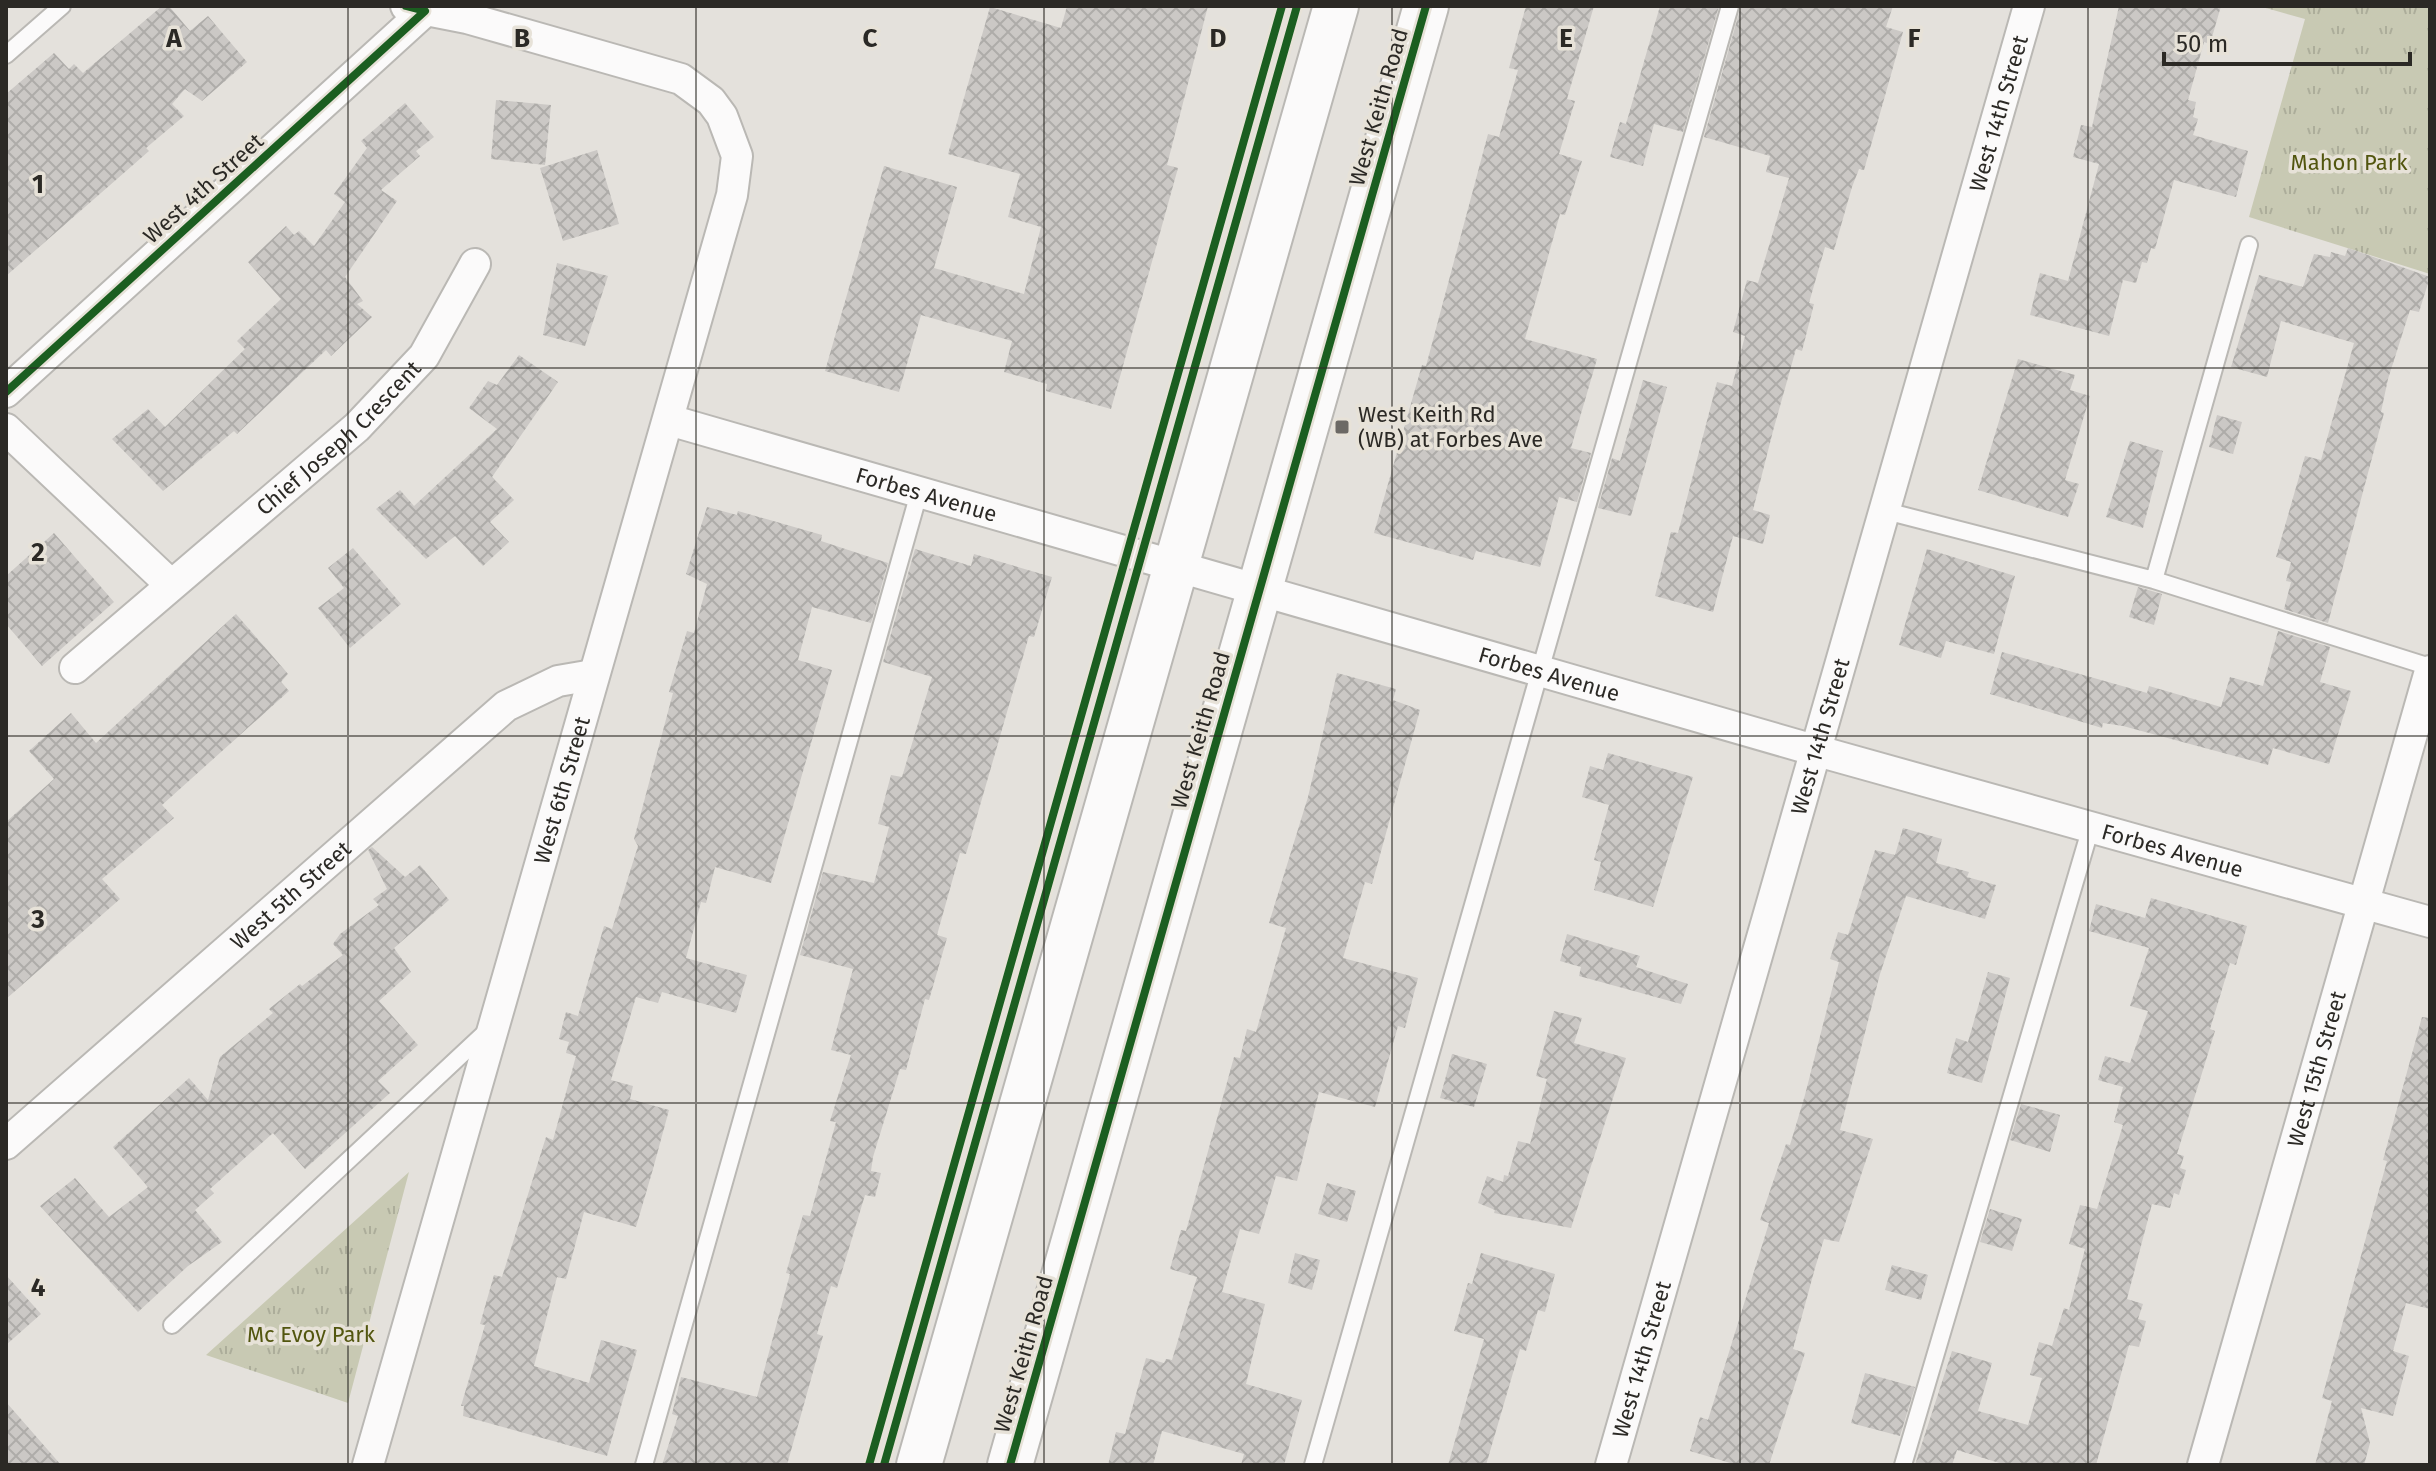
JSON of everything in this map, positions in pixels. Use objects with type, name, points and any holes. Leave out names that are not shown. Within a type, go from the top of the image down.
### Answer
[{"type":"main road","points":[[919,1465],[1336,6]]},
{"type":"main road","name":"West Keith Road","points":[[1010,1465],[1426,6]]},
{"type":"street","name":"West 14th Street","points":[[1611,1465],[1882,510],[2029,6]]},
{"type":"street","points":[[415,8],[472,12]]},
{"type":"street","name":"West 4th Street","points":[[6,392],[415,8]]},
{"type":"street","name":"West 6th Street","points":[[368,1465],[593,675],[669,420],[734,183],[737,156],[722,116],[711,101],[681,79],[472,12]]},
{"type":"street","name":"Chief Joseph Crescent","points":[[75,668],[357,427],[424,356],[475,264]]},
{"type":"street","name":"Forbes Avenue","points":[[669,420],[1814,750],[2430,922]]},
{"type":"street","points":[[6,429],[170,584]]},
{"type":"street","name":"West 15th Street","points":[[2203,1465],[2363,903],[2423,726],[2430,669]]},
{"type":"street","name":"West 5th Street","points":[[6,1144],[506,706],[558,681],[593,675]]},
{"type":"lane","points":[[6,55],[62,6]]},
{"type":"lane","points":[[1313,1465],[1730,6]]},
{"type":"lane","points":[[2154,580],[2249,245]]},
{"type":"lane","points":[[644,1465],[919,493]]},
{"type":"lane","points":[[1882,510],[2154,580],[2430,669]]},
{"type":"lane","points":[[1903,1465],[2091,827]]},
{"type":"lane","points":[[172,1325],[493,1025]]},
{"type":"green space","name":"Mahon Park","points":[[2259,6],[2430,6],[2430,274],[2249,217],[2305,19]]},
{"type":"green space","name":"Mc Evoy Park","points":[[409,1172],[348,1403],[206,1355]]},
{"type":"building","points":[[162,6],[169,6],[190,31],[208,16],[247,62],[202,101],[185,89],[172,104],[184,116],[146,148],[149,151],[6,276],[6,94],[54,53],[69,69],[74,64],[83,73]]},
{"type":"building","points":[[1067,6],[1208,6],[1167,165],[1178,168],[1111,409],[1046,391],[1047,384],[1004,372],[1012,341],[921,315],[899,392],[825,371],[884,166],[957,187],[934,268],[1024,294],[1041,227],[1008,217],[1020,174],[948,154],[990,7],[1061,28]]},
{"type":"building","points":[[1526,6],[1594,6],[1567,99],[1575,101],[1559,154],[1582,161],[1565,215],[1560,214],[1525,339],[1597,359],[1571,448],[1591,453],[1577,502],[1559,497],[1540,567],[1476,551],[1473,560],[1374,533],[1422,365],[1426,366],[1488,134],[1499,137],[1518,70],[1509,68]]},
{"type":"building","points":[[1660,6],[1719,6],[1683,132],[1654,124],[1643,166],[1610,157],[1620,122],[1626,124]]},
{"type":"building","points":[[1741,6],[1893,6],[1886,27],[1903,32],[1864,170],[1859,169],[1852,187],[1834,250],[1825,247],[1809,303],[1814,304],[1802,351],[1796,349],[1773,431],[1753,510],[1770,515],[1763,544],[1733,536],[1713,612],[1655,596],[1671,532],[1678,533],[1717,382],[1732,386],[1745,336],[1733,332],[1747,280],[1758,283],[1789,178],[1766,172],[1770,156],[1704,137]]},
{"type":"building","points":[[2119,6],[2221,6],[2210,44],[2204,42],[2188,100],[2196,102],[2193,117],[2198,119],[2193,135],[2248,151],[2236,197],[2174,180],[2155,249],[2151,248],[2147,263],[2142,262],[2136,283],[2123,280],[2109,336],[2030,315],[2040,273],[2068,281],[2099,164],[2073,157],[2081,125],[2092,127]]},
{"type":"building","points":[[496,100],[551,105],[545,165],[491,159]]},
{"type":"building","points":[[405,103],[434,137],[416,151],[420,156],[381,190],[397,201],[345,277],[363,301],[357,304],[372,317],[331,356],[326,350],[237,434],[234,431],[163,491],[112,439],[148,409],[165,427],[245,349],[237,341],[281,299],[248,262],[286,226],[294,235],[299,231],[314,246],[345,202],[334,194],[367,148],[361,141]]},
{"type":"building","points":[[597,150],[619,224],[563,241],[540,168]]},
{"type":"building","points":[[2348,248],[2430,277],[2419,312],[2410,310],[2388,379],[2381,412],[2384,413],[2328,623],[2284,609],[2291,582],[2286,581],[2291,562],[2276,557],[2305,456],[2321,460],[2354,343],[2281,321],[2267,377],[2231,367],[2259,275],[2303,287],[2314,254],[2330,257],[2331,252],[2345,256]]},
{"type":"building","points":[[557,263],[608,276],[585,346],[543,335]]},
{"type":"building","points":[[519,355],[558,382],[492,477],[514,500],[490,522],[509,542],[483,566],[455,536],[426,559],[376,509],[400,490],[414,506],[497,429],[469,408],[488,381],[497,385]]},
{"type":"building","points":[[2018,359],[2075,375],[2070,390],[2090,396],[2065,480],[2079,484],[2068,517],[1978,490]]},
{"type":"building","points":[[1643,380],[1667,387],[1631,516],[1598,508],[1612,458],[1620,461]]},
{"type":"building","points":[[2217,415],[2242,422],[2233,454],[2209,447]]},
{"type":"building","points":[[2130,441],[2163,451],[2143,528],[2106,517]]},
{"type":"building","points":[[707,507],[737,515],[738,511],[822,535],[821,541],[888,563],[871,623],[812,607],[798,660],[832,670],[771,883],[715,867],[706,903],[701,902],[686,958],[747,975],[736,1013],[662,992],[658,1003],[636,997],[611,1080],[633,1086],[630,1099],[669,1110],[653,1169],[636,1227],[584,1212],[566,1279],[557,1277],[534,1366],[589,1383],[601,1340],[637,1350],[607,1456],[463,1416],[464,1406],[461,1406],[485,1325],[480,1324],[494,1275],[502,1277],[546,1137],[553,1140],[576,1056],[566,1053],[569,1042],[559,1039],[566,1012],[578,1016],[604,926],[612,929],[638,846],[634,839],[673,693],[669,692],[687,631],[694,633],[707,584],[686,574]]},
{"type":"building","points":[[54,533],[114,602],[42,666],[6,624],[6,576]]},
{"type":"building","points":[[353,548],[401,604],[350,648],[318,608],[344,588],[328,568]]},
{"type":"building","points":[[915,549],[971,566],[974,554],[1052,577],[1034,637],[1029,636],[966,854],[960,853],[937,935],[947,938],[929,1000],[925,999],[906,1070],[900,1069],[873,1157],[871,1171],[881,1173],[875,1197],[865,1195],[837,1288],[831,1286],[817,1334],[823,1336],[787,1465],[662,1465],[678,1416],[672,1414],[681,1377],[757,1397],[790,1274],[786,1273],[803,1215],[810,1216],[836,1122],[830,1121],[851,1055],[831,1050],[853,969],[800,955],[823,872],[874,883],[889,827],[878,824],[891,775],[902,777],[932,677],[883,662]]},
{"type":"building","points":[[1927,549],[2015,576],[1994,654],[1946,641],[1941,658],[1899,645]]},
{"type":"building","points":[[2138,587],[2162,594],[2154,625],[2129,617]]},
{"type":"building","points":[[236,614],[288,674],[281,682],[289,691],[162,805],[174,818],[102,879],[120,899],[6,999],[6,822],[54,779],[29,751],[71,713],[96,743]]},
{"type":"building","points":[[2278,631],[2330,647],[2320,682],[2351,691],[2329,764],[2273,748],[2268,765],[2123,726],[2103,723],[2102,728],[1990,694],[2002,652],[2147,693],[2149,686],[2221,707],[2230,677],[2263,686]]},
{"type":"building","points":[[1337,673],[1396,689],[1393,700],[1420,710],[1372,884],[1365,882],[1343,958],[1418,978],[1405,1028],[1398,1026],[1375,1107],[1319,1092],[1297,1181],[1276,1176],[1259,1234],[1240,1229],[1222,1292],[1265,1304],[1246,1384],[1302,1400],[1284,1465],[1241,1465],[1244,1454],[1162,1431],[1153,1465],[1108,1465],[1116,1432],[1125,1434],[1146,1358],[1164,1363],[1166,1359],[1172,1360],[1197,1277],[1170,1269],[1181,1230],[1186,1231],[1234,1057],[1240,1058],[1247,1029],[1256,1032],[1286,928],[1269,923],[1308,797]]},
{"type":"building","points":[[1608,753],[1693,777],[1653,907],[1594,890],[1601,862],[1594,860],[1609,805],[1582,797],[1590,766],[1603,770]]},
{"type":"building","points":[[1903,828],[1942,839],[1936,863],[1969,872],[1967,877],[1996,885],[1985,919],[1906,896],[1880,974],[1840,1130],[1873,1139],[1839,1242],[1824,1239],[1793,1349],[1805,1353],[1769,1465],[1737,1465],[1690,1451],[1700,1417],[1708,1420],[1769,1223],[1760,1220],[1786,1144],[1790,1145],[1805,1095],[1839,962],[1830,959],[1838,932],[1848,935],[1875,850],[1895,855]]},
{"type":"building","points":[[372,847],[405,877],[420,865],[449,900],[394,948],[411,972],[379,1001],[418,1045],[378,1081],[390,1093],[305,1169],[273,1133],[210,1189],[214,1193],[195,1210],[222,1242],[188,1266],[138,1312],[40,1206],[75,1178],[109,1217],[148,1187],[113,1147],[189,1078],[208,1100],[220,1057],[273,1013],[269,1009],[343,955],[333,944],[340,934],[379,905],[373,899],[387,889],[368,850]]},
{"type":"building","points":[[2151,898],[2247,926],[2236,965],[2230,963],[2210,1029],[2215,1031],[2177,1154],[2184,1156],[2180,1168],[2186,1170],[2179,1195],[2174,1193],[2170,1208],[2152,1204],[2127,1299],[2143,1304],[2138,1319],[2146,1321],[2139,1347],[2129,1345],[2096,1465],[2006,1465],[1957,1450],[1952,1465],[1915,1465],[1952,1351],[1992,1363],[1978,1411],[2028,1425],[2042,1378],[2030,1375],[2039,1342],[2052,1346],[2064,1308],[2069,1310],[2085,1249],[2069,1244],[2080,1205],[2097,1209],[2123,1125],[2114,1122],[2123,1087],[2098,1080],[2105,1056],[2130,1063],[2148,1011],[2130,1006],[2149,948],[2089,931],[2096,904],[2145,918]]},
{"type":"building","points":[[1567,934],[1640,956],[1636,967],[1688,984],[1681,1004],[1579,976],[1581,967],[1560,961]]},
{"type":"building","points":[[1988,972],[2010,978],[1982,1083],[1947,1073],[1956,1038],[1968,1042]]},
{"type":"building","points":[[1554,1011],[1582,1018],[1574,1043],[1626,1058],[1571,1228],[1494,1213],[1495,1210],[1478,1203],[1487,1176],[1503,1182],[1504,1175],[1508,1176],[1518,1141],[1530,1144],[1547,1079],[1536,1076]]},
{"type":"building","points":[[2422,1017],[2430,1018],[2430,1309],[2406,1303],[2393,1351],[2409,1356],[2393,1416],[2361,1408],[2370,1443],[2364,1465],[2315,1465],[2332,1401],[2322,1398],[2387,1161],[2383,1160]]},
{"type":"building","points":[[1452,1054],[1487,1064],[1474,1107],[1440,1098]]},
{"type":"building","points":[[2021,1104],[2060,1115],[2050,1152],[2010,1140]]},
{"type":"building","points":[[1327,1183],[1356,1191],[1347,1222],[1318,1214]]},
{"type":"building","points":[[1990,1209],[2022,1219],[2012,1251],[1980,1242]]},
{"type":"building","points":[[1295,1253],[1320,1260],[1312,1290],[1288,1283]]},
{"type":"building","points":[[1481,1253],[1555,1274],[1545,1312],[1538,1310],[1526,1351],[1520,1349],[1486,1465],[1448,1465],[1484,1339],[1454,1331],[1468,1283],[1472,1284]]},
{"type":"building","points":[[1892,1265],[1928,1275],[1921,1300],[1885,1290]]},
{"type":"building","points":[[6,1275],[41,1314],[6,1345]]},
{"type":"building","points":[[1865,1373],[1915,1387],[1900,1436],[1851,1423]]},
{"type":"building","points":[[6,1402],[61,1465],[6,1465]]},
{"type":"cycle path","points":[[6,392],[425,11],[406,6]]},
{"type":"cycle path","points":[[869,1465],[1282,6]]},
{"type":"cycle path","points":[[884,1465],[1297,6]]},
{"type":"cycle path","points":[[1010,1465],[1426,6]]},
{"type":"place","name":"West Keith Rd (WB) at Forbes Ave","points":[[1342,427]]}]
